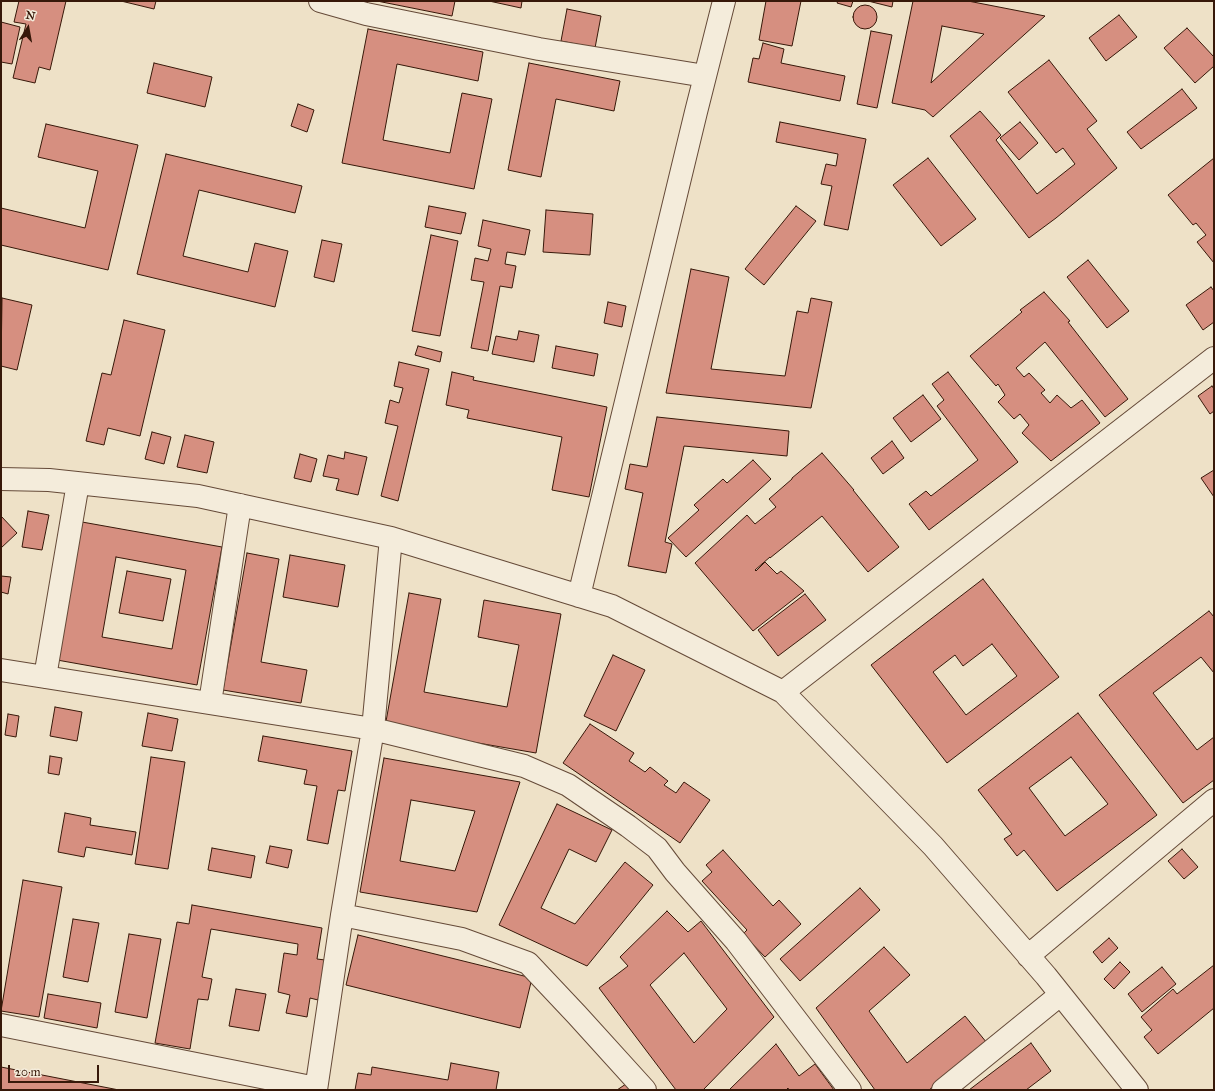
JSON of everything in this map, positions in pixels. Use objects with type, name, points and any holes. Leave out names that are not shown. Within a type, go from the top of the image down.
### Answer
[{"type":"street","points":[[320,1],[366,14],[539,49],[705,76]]},
{"type":"street","points":[[578,596],[724,1]]},
{"type":"street","points":[[783,692],[1214,358]]},
{"type":"street","points":[[1,479],[49,480],[198,496],[391,538],[612,606],[783,692],[933,846],[1028,956],[1137,1090]]},
{"type":"street","points":[[45,678],[78,483]]},
{"type":"street","points":[[210,704],[240,505]]},
{"type":"street","points":[[1,1025],[316,1089],[342,915],[374,728],[391,538]]},
{"type":"street","points":[[1,670],[210,704],[374,728],[524,766],[568,785],[628,826],[657,848],[675,872],[736,941],[850,1090]]},
{"type":"street","points":[[1028,956],[1214,800]]},
{"type":"street","points":[[342,915],[462,939],[528,963],[645,1090]]},
{"type":"street","points":[[942,1090],[1060,995]]},
{"type":"building","points":[[19,1],[66,1],[50,70],[39,67],[35,83],[13,78],[26,24],[14,22]]},
{"type":"building","points":[[121,1],[156,1],[154,9]]},
{"type":"building","points":[[377,1],[455,1],[452,16]]},
{"type":"building","points":[[489,1],[522,1],[521,8]]},
{"type":"building","points":[[766,1],[801,1],[792,46],[759,40]]},
{"type":"building","points":[[838,1],[853,1],[851,7],[837,3]]},
{"type":"building","points":[[868,1],[893,1],[892,7]]},
{"type":"building","points":[[913,1],[968,1],[1045,16],[933,117],[925,110],[892,103]],"holes":[[[942,26],[984,34],[931,83]]]},
{"type":"building","points":[[860,5],[870,5],[877,12],[877,22],[870,29],[860,29],[853,22],[853,12]]},
{"type":"building","points":[[567,9],[601,16],[595,48],[561,41]]},
{"type":"building","points":[[1119,15],[1137,37],[1106,61],[1089,38]]},
{"type":"building","points":[[1,22],[20,27],[12,64],[1,62]]},
{"type":"building","points":[[1187,28],[1214,57],[1214,66],[1195,83],[1164,48]]},
{"type":"building","points":[[368,29],[483,52],[478,81],[397,64],[383,140],[450,153],[462,93],[492,99],[474,189],[342,163]]},
{"type":"building","points":[[871,31],[892,35],[877,108],[857,104]]},
{"type":"building","points":[[763,43],[784,49],[781,63],[845,76],[840,101],[748,82],[753,58],[759,59]]},
{"type":"building","points":[[1049,60],[1097,121],[1087,129],[1117,168],[1029,238],[950,136],[980,111],[1001,135],[996,140],[1037,194],[1075,164],[1063,148],[1056,153],[1008,92]]},
{"type":"building","points":[[154,63],[212,77],[205,107],[147,93]]},
{"type":"building","points":[[529,63],[620,81],[614,111],[556,99],[541,177],[508,170]]},
{"type":"building","points":[[1182,89],[1197,108],[1141,149],[1127,132]]},
{"type":"building","points":[[298,104],[314,110],[307,132],[291,126]]},
{"type":"building","points":[[780,122],[866,139],[848,230],[824,225],[832,186],[821,184],[826,164],[836,166],[838,154],[776,142]]},
{"type":"building","points":[[1020,122],[1038,143],[1019,160],[1000,138]]},
{"type":"building","points":[[46,124],[138,145],[108,270],[1,245],[1,208],[85,228],[98,171],[38,157]]},
{"type":"building","points":[[166,154],[302,186],[295,213],[199,190],[183,256],[248,272],[255,243],[288,251],[275,307],[137,274]]},
{"type":"building","points":[[928,158],[976,219],[941,246],[893,185]]},
{"type":"building","points":[[1214,158],[1214,263],[1197,242],[1206,235],[1196,223],[1193,225],[1168,195]]},
{"type":"building","points":[[429,206],[466,213],[461,234],[425,227]]},
{"type":"building","points":[[796,206],[816,221],[764,285],[745,269]]},
{"type":"building","points":[[546,210],[593,214],[590,255],[543,252]]},
{"type":"building","points":[[483,220],[530,230],[525,255],[507,252],[505,264],[516,266],[512,288],[500,286],[488,351],[471,348],[484,282],[471,280],[475,258],[488,261],[491,249],[478,246]]},
{"type":"building","points":[[431,235],[458,241],[440,336],[412,331]]},
{"type":"building","points":[[322,240],[342,244],[334,282],[314,277]]},
{"type":"building","points":[[1088,260],[1129,311],[1107,328],[1067,277]]},
{"type":"building","points":[[691,269],[729,277],[711,369],[785,376],[797,311],[808,313],[811,298],[832,302],[811,408],[666,393]]},
{"type":"building","points":[[1211,287],[1214,291],[1214,322],[1203,330],[1186,305]]},
{"type":"building","points":[[1044,292],[1070,321],[1068,322],[1128,399],[1105,417],[1045,342],[1016,368],[1024,377],[1029,373],[1045,390],[1041,393],[1050,403],[1057,395],[1071,408],[1082,400],[1100,423],[1051,461],[1022,433],[1029,425],[1020,414],[1014,419],[998,402],[1005,395],[998,384],[996,386],[970,356],[1022,312],[1020,310]]},
{"type":"building","points":[[2,298],[32,305],[17,370],[1,366]]},
{"type":"building","points":[[608,302],[626,306],[622,327],[604,323]]},
{"type":"building","points":[[124,320],[165,330],[140,436],[108,428],[104,445],[86,441],[102,373],[111,375]]},
{"type":"building","points":[[519,331],[539,335],[534,362],[492,354],[496,336],[517,340]]},
{"type":"building","points":[[418,346],[442,352],[440,362],[415,355]]},
{"type":"building","points":[[556,346],[598,354],[594,376],[552,368]]},
{"type":"building","points":[[399,362],[429,369],[398,501],[381,496],[398,426],[385,423],[390,400],[399,403],[403,388],[394,386]]},
{"type":"building","points":[[452,372],[474,377],[473,380],[607,407],[589,497],[552,490],[562,437],[467,418],[469,410],[446,405]]},
{"type":"building","points":[[948,372],[1018,462],[929,530],[909,504],[926,491],[931,496],[978,460],[937,406],[944,400],[932,384]]},
{"type":"building","points":[[1212,386],[1214,389],[1214,411],[1210,414],[1198,396]]},
{"type":"building","points":[[923,395],[941,419],[911,442],[893,418]]},
{"type":"building","points":[[657,417],[789,431],[787,456],[684,446],[665,542],[672,544],[666,573],[628,566],[643,493],[625,489],[630,464],[647,467]]},
{"type":"building","points":[[152,432],[171,437],[164,464],[145,459]]},
{"type":"building","points":[[185,435],[214,442],[207,473],[177,467]]},
{"type":"building","points":[[892,441],[904,458],[883,474],[871,458]]},
{"type":"building","points":[[345,452],[367,457],[358,495],[336,490],[339,479],[323,476],[328,455],[344,459]]},
{"type":"building","points":[[822,453],[854,490],[899,547],[868,572],[822,516],[755,570],[756,571],[765,562],[777,574],[781,571],[804,591],[753,631],[695,563],[747,515],[755,524],[776,507],[769,499]]},
{"type":"building","points":[[300,454],[317,459],[311,482],[294,478]]},
{"type":"building","points":[[753,460],[771,479],[686,557],[668,538],[699,510],[694,505],[723,479],[727,483]]},
{"type":"building","points":[[1214,470],[1214,497],[1201,478]]},
{"type":"building","points":[[28,511],[49,515],[42,550],[22,547]]},
{"type":"building","points":[[1,516],[17,533],[1,548]]},
{"type":"building","points":[[82,522],[222,547],[197,685],[57,660]],"holes":[[[116,557],[186,570],[172,649],[102,637]]]},
{"type":"building","points":[[247,553],[279,559],[261,662],[307,670],[301,703],[223,690]]},
{"type":"building","points":[[290,555],[345,565],[338,607],[283,597]]},
{"type":"building","points":[[127,571],[171,579],[163,621],[119,613]]},
{"type":"building","points":[[1,576],[11,577],[8,594],[1,592]]},
{"type":"building","points":[[983,579],[1059,677],[947,763],[871,665]],"holes":[[[992,644],[1017,676],[966,715],[933,672],[955,655],[963,666]]]},
{"type":"building","points":[[409,593],[441,599],[424,692],[507,707],[519,645],[478,637],[484,600],[561,614],[536,753],[385,727]]},
{"type":"building","points":[[805,594],[826,620],[778,656],[758,630]]},
{"type":"building","points":[[1209,611],[1214,617],[1214,673],[1201,657],[1153,693],[1197,750],[1214,737],[1214,780],[1183,803],[1099,695]]},
{"type":"building","points":[[613,655],[645,670],[616,731],[584,716]]},
{"type":"building","points":[[55,707],[82,712],[77,741],[50,736]]},
{"type":"building","points":[[148,713],[178,719],[172,751],[142,746]]},
{"type":"building","points":[[1078,713],[1157,815],[1057,891],[1024,850],[1017,856],[1004,839],[1012,834],[978,790]],"holes":[[[1071,757],[1108,804],[1065,836],[1029,788]]]},
{"type":"building","points":[[8,714],[19,716],[16,737],[5,735]]},
{"type":"building","points":[[590,724],[634,753],[629,761],[645,772],[650,767],[668,781],[664,785],[676,793],[684,782],[710,800],[680,843],[563,763]]},
{"type":"building","points":[[263,736],[352,751],[345,791],[338,790],[328,844],[307,840],[317,786],[304,784],[307,770],[258,761]]},
{"type":"building","points":[[50,756],[62,758],[59,775],[48,773]]},
{"type":"building","points":[[151,757],[185,762],[168,869],[135,864]]},
{"type":"building","points":[[384,758],[520,782],[477,912],[360,892]],"holes":[[[411,800],[475,811],[455,871],[400,861]]]},
{"type":"building","points":[[557,804],[612,830],[596,862],[569,849],[541,908],[575,924],[625,862],[653,885],[587,966],[499,925]]},
{"type":"building","points":[[65,813],[91,818],[90,825],[136,832],[132,855],[86,847],[84,857],[58,852]]},
{"type":"building","points":[[270,846],[292,850],[288,868],[266,863]]},
{"type":"building","points":[[212,848],[255,856],[251,878],[208,870]]},
{"type":"building","points":[[1182,849],[1198,867],[1184,879],[1168,861]]},
{"type":"building","points":[[723,850],[773,906],[779,900],[801,924],[765,957],[743,934],[747,930],[702,881],[712,872],[706,865]]},
{"type":"building","points":[[23,880],[62,887],[39,1017],[1,1011]]},
{"type":"building","points":[[860,888],[880,910],[800,981],[780,959]]},
{"type":"building","points":[[192,905],[322,928],[317,959],[325,960],[318,1000],[310,998],[307,1017],[286,1013],[290,995],[278,992],[284,953],[297,955],[298,944],[211,929],[202,977],[212,979],[208,1000],[198,999],[190,1049],[155,1043],[177,922],[189,924]]},
{"type":"building","points":[[667,911],[688,932],[701,921],[774,1017],[703,1090],[676,1090],[599,988],[628,966],[620,957]],"holes":[[[684,953],[727,1009],[694,1043],[650,985]]]},
{"type":"building","points":[[73,919],[99,923],[88,982],[63,977]]},
{"type":"building","points":[[129,934],[161,939],[147,1018],[115,1012]]},
{"type":"building","points":[[358,935],[532,978],[520,1028],[346,985]]},
{"type":"building","points":[[1109,938],[1118,948],[1102,963],[1093,952]]},
{"type":"building","points":[[884,947],[910,975],[869,1011],[907,1063],[965,1016],[987,1043],[929,1090],[875,1090],[816,1008]]},
{"type":"building","points":[[1120,962],[1130,972],[1114,989],[1104,979]]},
{"type":"building","points":[[1214,965],[1214,1008],[1158,1054],[1144,1037],[1152,1030],[1141,1017],[1173,989],[1177,994]]},
{"type":"building","points":[[1162,967],[1176,984],[1142,1012],[1128,994]]},
{"type":"building","points":[[236,989],[266,994],[259,1031],[229,1026]]},
{"type":"building","points":[[48,994],[101,1003],[97,1028],[44,1018]]},
{"type":"building","points":[[1031,1043],[1051,1071],[1026,1090],[969,1090]]},
{"type":"building","points":[[776,1044],[799,1076],[815,1064],[834,1090],[789,1090],[788,1088],[786,1090],[729,1090]]},
{"type":"building","points":[[451,1063],[499,1072],[496,1090],[355,1090],[358,1073],[371,1075],[372,1067],[448,1080]]},
{"type":"building","points":[[1,1067],[119,1090],[1,1090]]},
{"type":"building","points":[[626,1084],[630,1090],[617,1090]]}]
